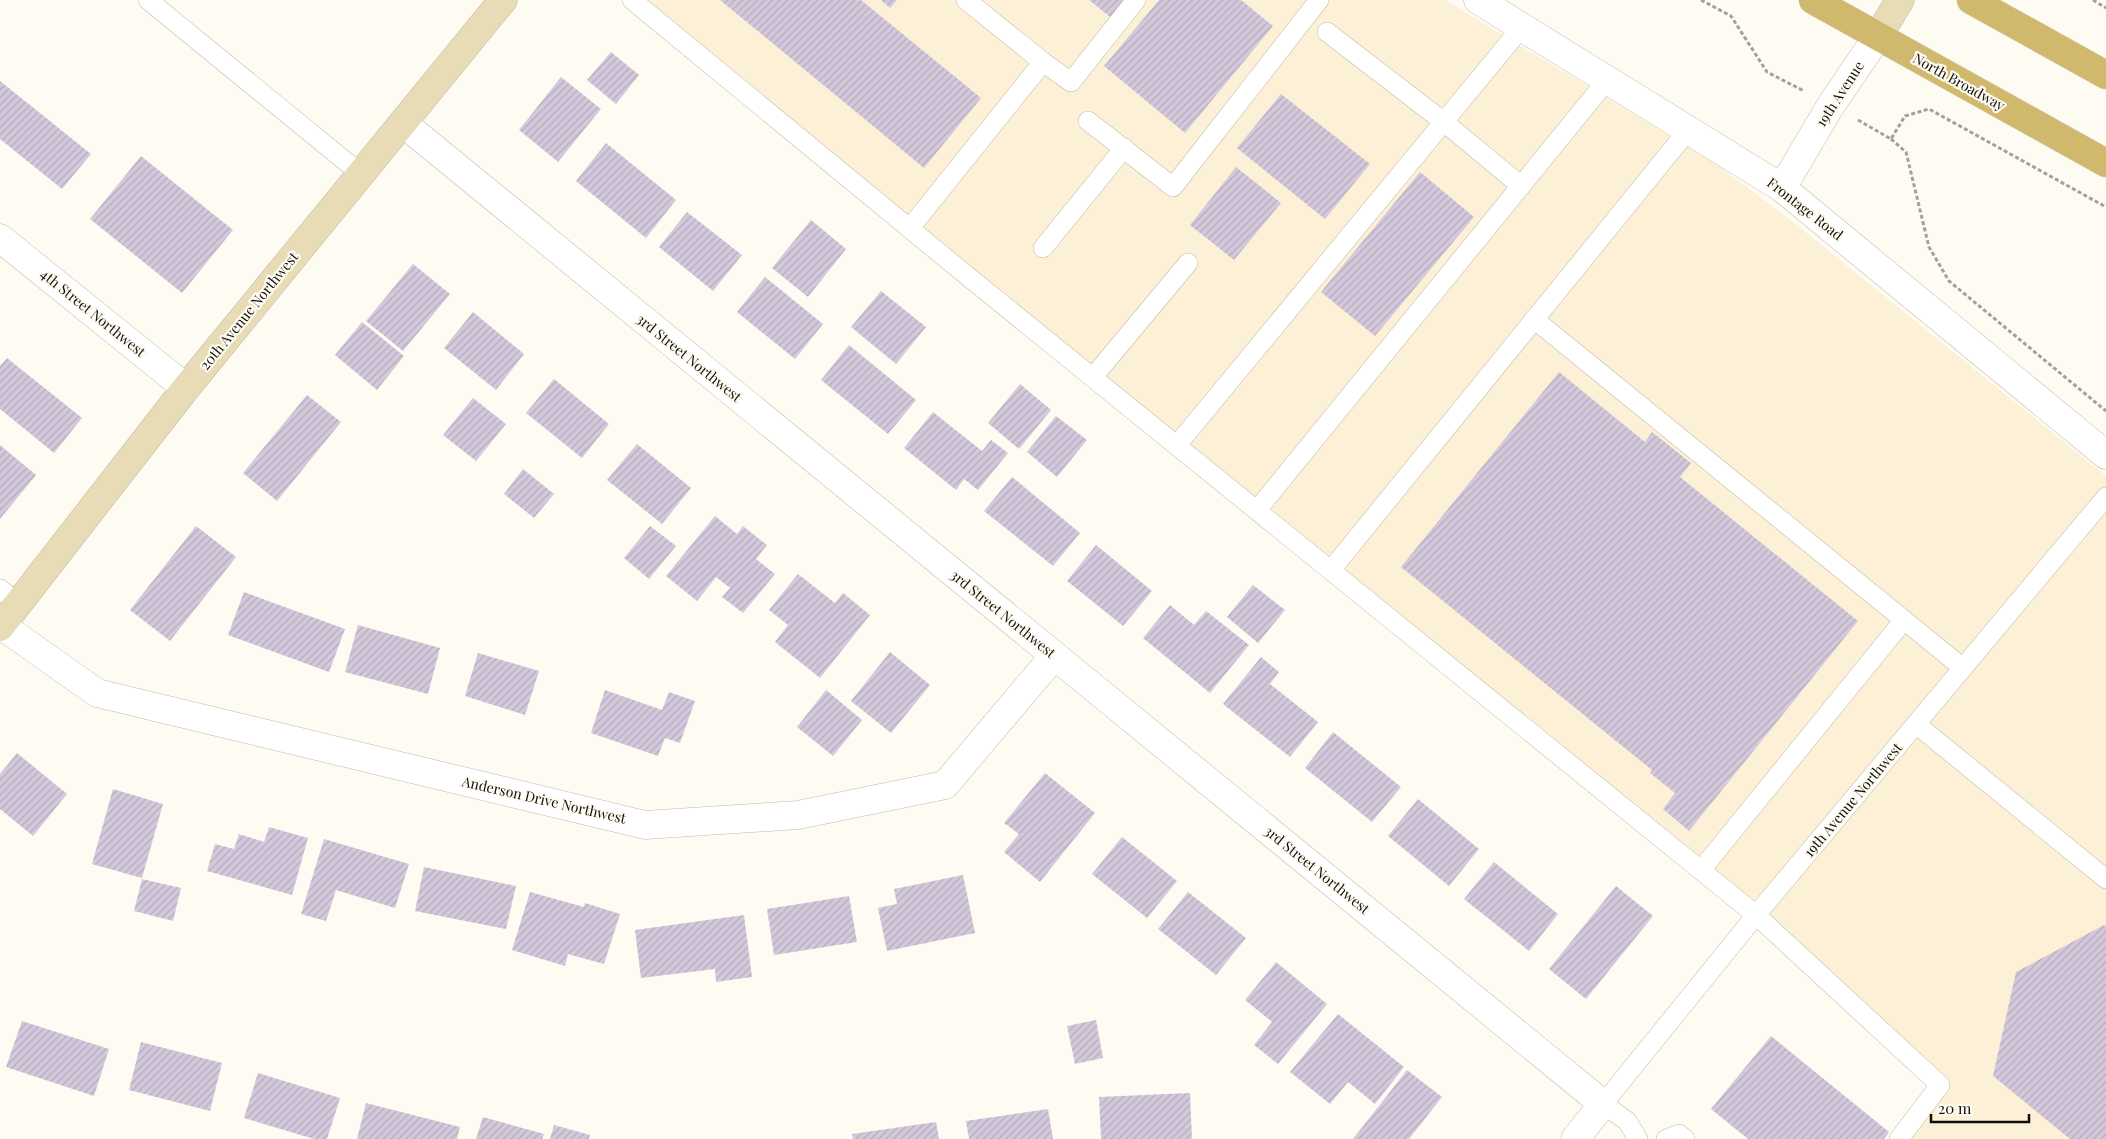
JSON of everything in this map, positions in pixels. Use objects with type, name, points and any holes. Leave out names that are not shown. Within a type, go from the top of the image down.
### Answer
[{"type":"main road","name":"North Broadway","points":[[1813,0],[2106,163]]},
{"type":"main road","points":[[1971,0],[2106,75]]},
{"type":"street","name":"20th Avenue Northwest","points":[[1,626],[9,596],[186,388],[503,0]]},
{"type":"street","name":"Frontage Road","points":[[1478,0],[1782,188],[2106,455]]},
{"type":"street","name":"19th Avenue","points":[[1782,188],[1831,105],[1900,0]]},
{"type":"street","name":"3rd Street Northwest","points":[[403,124],[1603,1104]]},
{"type":"street","name":"4th Street Northwest","points":[[0,238],[186,388]]},
{"type":"street","name":"Anderson Drive Northwest","points":[[1,626],[97,692],[645,824],[798,815],[945,785],[1054,656]]},
{"type":"street","points":[[1575,1139],[1603,1104]]},
{"type":"lane","points":[[148,0],[361,174]]},
{"type":"lane","points":[[632,0],[1756,915],[1940,1085],[1899,1139]]},
{"type":"lane","points":[[966,0],[1043,62],[1072,82],[1136,0]]},
{"type":"lane","points":[[1088,121],[1173,186],[1319,0]]},
{"type":"lane","points":[[1177,445],[1522,27]]},
{"type":"lane","points":[[1327,32],[1444,122],[1521,186]]},
{"type":"lane","points":[[910,228],[1043,62]]},
{"type":"lane","points":[[1257,510],[1608,79]]},
{"type":"lane","points":[[1331,570],[1689,129]]},
{"type":"lane","points":[[1042,248],[1124,148]]},
{"type":"lane","points":[[1093,377],[1188,262]]},
{"type":"lane","points":[[1534,319],[1963,668]]},
{"type":"lane","name":"19th Avenue Northwest","points":[[1603,1104],[1756,915],[2106,497]]},
{"type":"lane","points":[[1701,870],[1904,620]]},
{"type":"lane","points":[[1916,724],[2106,879]]},
{"type":"lane","points":[[1603,1104],[1627,1121],[1638,1139]]},
{"type":"lane","points":[[1666,1139],[1679,1134],[1685,1139]]},
{"type":"path","points":[[1701,0],[1731,16],[1767,72],[1891,138],[1906,152],[1928,247],[1950,280],[2106,411]]},
{"type":"path","points":[[2093,0],[2106,8]]},
{"type":"path","points":[[1891,138],[1905,116],[1929,109],[2106,207]]},
{"type":"shaded area","points":[[633,0],[1445,0],[1719,166],[1793,222],[2106,476],[2106,1139],[1901,1139],[1941,1085],[1756,915]]},
{"type":"building","points":[[720,0],[861,0],[981,98],[924,168]]},
{"type":"building","points":[[881,0],[897,0],[890,8]]},
{"type":"building","points":[[1089,0],[1131,0],[1114,20]]},
{"type":"building","points":[[1159,0],[1241,0],[1273,26],[1185,133],[1104,66]]},
{"type":"building","points":[[611,52],[639,75],[616,104],[587,80]]},
{"type":"building","points":[[561,77],[601,109],[558,162],[519,130]]},
{"type":"building","points":[[0,81],[91,154],[62,189],[0,139]]},
{"type":"building","points":[[1281,94],[1370,164],[1325,219],[1237,148]]},
{"type":"building","points":[[606,143],[676,200],[646,238],[576,181]]},
{"type":"building","points":[[141,156],[233,230],[182,293],[90,219]]},
{"type":"building","points":[[1236,167],[1281,203],[1234,260],[1190,225]]},
{"type":"building","points":[[1420,172],[1474,217],[1375,336],[1321,292]]},
{"type":"building","points":[[687,212],[742,255],[713,291],[659,247]]},
{"type":"building","points":[[811,220],[846,249],[808,297],[772,268]]},
{"type":"building","points":[[413,264],[450,294],[403,351],[366,321]]},
{"type":"building","points":[[765,277],[823,324],[795,359],[737,312]]},
{"type":"building","points":[[881,291],[926,327],[896,364],[851,327]]},
{"type":"building","points":[[473,312],[524,354],[496,390],[444,348]]},
{"type":"building","points":[[362,322],[404,356],[377,390],[335,355]]},
{"type":"building","points":[[849,345],[916,400],[888,434],[821,380]]},
{"type":"building","points":[[7,358],[82,418],[54,453],[0,409],[0,366]]},
{"type":"building","points":[[1559,372],[1645,442],[1652,432],[1691,463],[1680,477],[1858,621],[1689,831],[1663,809],[1675,793],[1650,773],[1652,770],[1401,567]]},
{"type":"building","points":[[554,379],[609,424],[582,458],[526,413]]},
{"type":"building","points":[[1020,384],[1051,410],[1019,449],[988,423]]},
{"type":"building","points":[[307,395],[341,422],[277,501],[243,473]]},
{"type":"building","points":[[473,398],[506,424],[476,461],[443,435]]},
{"type":"building","points":[[933,412],[982,451],[991,440],[1008,453],[978,490],[964,479],[956,490],[904,448]]},
{"type":"building","points":[[1056,416],[1087,440],[1057,477],[1027,452]]},
{"type":"building","points":[[637,444],[691,488],[662,524],[607,480]]},
{"type":"building","points":[[0,445],[36,475],[0,519]]},
{"type":"building","points":[[523,469],[554,494],[534,518],[504,494]]},
{"type":"building","points":[[1012,477],[1080,533],[1053,566],[984,511]]},
{"type":"building","points":[[715,516],[737,534],[743,526],[767,545],[756,559],[775,574],[743,613],[722,597],[730,588],[716,577],[697,601],[666,576]]},
{"type":"building","points":[[196,526],[236,557],[170,641],[130,610]]},
{"type":"building","points":[[650,526],[676,546],[649,579],[624,558]]},
{"type":"building","points":[[1096,545],[1152,591],[1123,626],[1067,581]]},
{"type":"building","points":[[798,574],[835,603],[843,593],[870,615],[820,678],[775,642],[788,625],[769,610]]},
{"type":"building","points":[[1253,585],[1285,610],[1258,643],[1227,617]]},
{"type":"building","points":[[244,592],[345,629],[329,672],[228,635]]},
{"type":"building","points":[[1170,605],[1194,625],[1206,611],[1249,645],[1210,693],[1143,638]]},
{"type":"building","points":[[358,625],[440,648],[428,694],[345,672]]},
{"type":"building","points":[[890,652],[930,685],[891,733],[851,701]]},
{"type":"building","points":[[478,653],[539,671],[525,715],[465,696]]},
{"type":"building","points":[[1261,657],[1279,672],[1270,684],[1318,722],[1290,757],[1223,704]]},
{"type":"building","points":[[605,690],[662,710],[669,692],[695,701],[680,743],[665,738],[658,756],[591,733]]},
{"type":"building","points":[[826,690],[862,720],[833,756],[797,727]]},
{"type":"building","points":[[1333,732],[1401,787],[1372,822],[1305,768]]},
{"type":"building","points":[[17,753],[67,794],[33,836],[0,809],[0,774]]},
{"type":"building","points":[[1045,773],[1095,813],[1040,882],[1004,852],[1019,834],[1004,823]]},
{"type":"building","points":[[113,789],[163,804],[142,878],[92,864]]},
{"type":"building","points":[[1418,799],[1479,849],[1449,886],[1388,836]]},
{"type":"building","points":[[269,827],[308,838],[292,895],[207,871],[215,844],[234,849],[239,834],[264,842]]},
{"type":"building","points":[[1122,837],[1177,881],[1147,918],[1092,874]]},
{"type":"building","points":[[324,839],[409,864],[395,908],[336,890],[326,921],[301,914]]},
{"type":"building","points":[[1494,862],[1558,914],[1529,951],[1464,899]]},
{"type":"building","points":[[424,867],[516,886],[506,929],[415,911]]},
{"type":"building","points":[[963,875],[975,933],[887,951],[878,908],[897,904],[894,889]]},
{"type":"building","points":[[142,879],[181,888],[173,921],[134,911]]},
{"type":"building","points":[[1616,886],[1653,916],[1586,999],[1549,969]]},
{"type":"building","points":[[530,892],[584,907],[585,903],[620,914],[604,964],[568,954],[565,966],[512,950]]},
{"type":"building","points":[[1188,892],[1246,938],[1216,975],[1158,929]]},
{"type":"building","points":[[849,896],[857,942],[774,955],[767,909]]},
{"type":"building","points":[[744,915],[752,977],[716,982],[715,969],[641,978],[635,930]]},
{"type":"building","points":[[2104,925],[2106,927],[2106,1139],[2070,1139],[1993,1076],[2016,972]]},
{"type":"building","points":[[1276,962],[1327,1004],[1278,1064],[1254,1045],[1272,1022],[1245,1000]]},
{"type":"building","points":[[1338,1014],[1404,1067],[1375,1104],[1348,1082],[1330,1104],[1290,1072]]},
{"type":"building","points":[[1096,1020],[1103,1058],[1075,1064],[1067,1026]]},
{"type":"building","points":[[22,1021],[109,1049],[94,1096],[6,1067]]},
{"type":"building","points":[[1771,1036],[1889,1132],[1884,1139],[1748,1139],[1711,1109]]},
{"type":"building","points":[[141,1042],[222,1063],[210,1111],[129,1090]]},
{"type":"building","points":[[1407,1070],[1442,1097],[1409,1139],[1353,1139]]},
{"type":"building","points":[[258,1073],[340,1098],[327,1139],[314,1139],[244,1118]]},
{"type":"building","points":[[1190,1093],[1192,1139],[1101,1139],[1099,1097]]},
{"type":"building","points":[[366,1103],[460,1127],[457,1139],[357,1139]]},
{"type":"building","points":[[1048,1109],[1053,1139],[969,1139],[966,1121]]},
{"type":"building","points":[[483,1117],[544,1134],[542,1139],[476,1139]]},
{"type":"building","points":[[936,1122],[939,1139],[853,1139],[852,1134]]},
{"type":"building","points":[[554,1125],[590,1135],[589,1139],[550,1139]]}]
